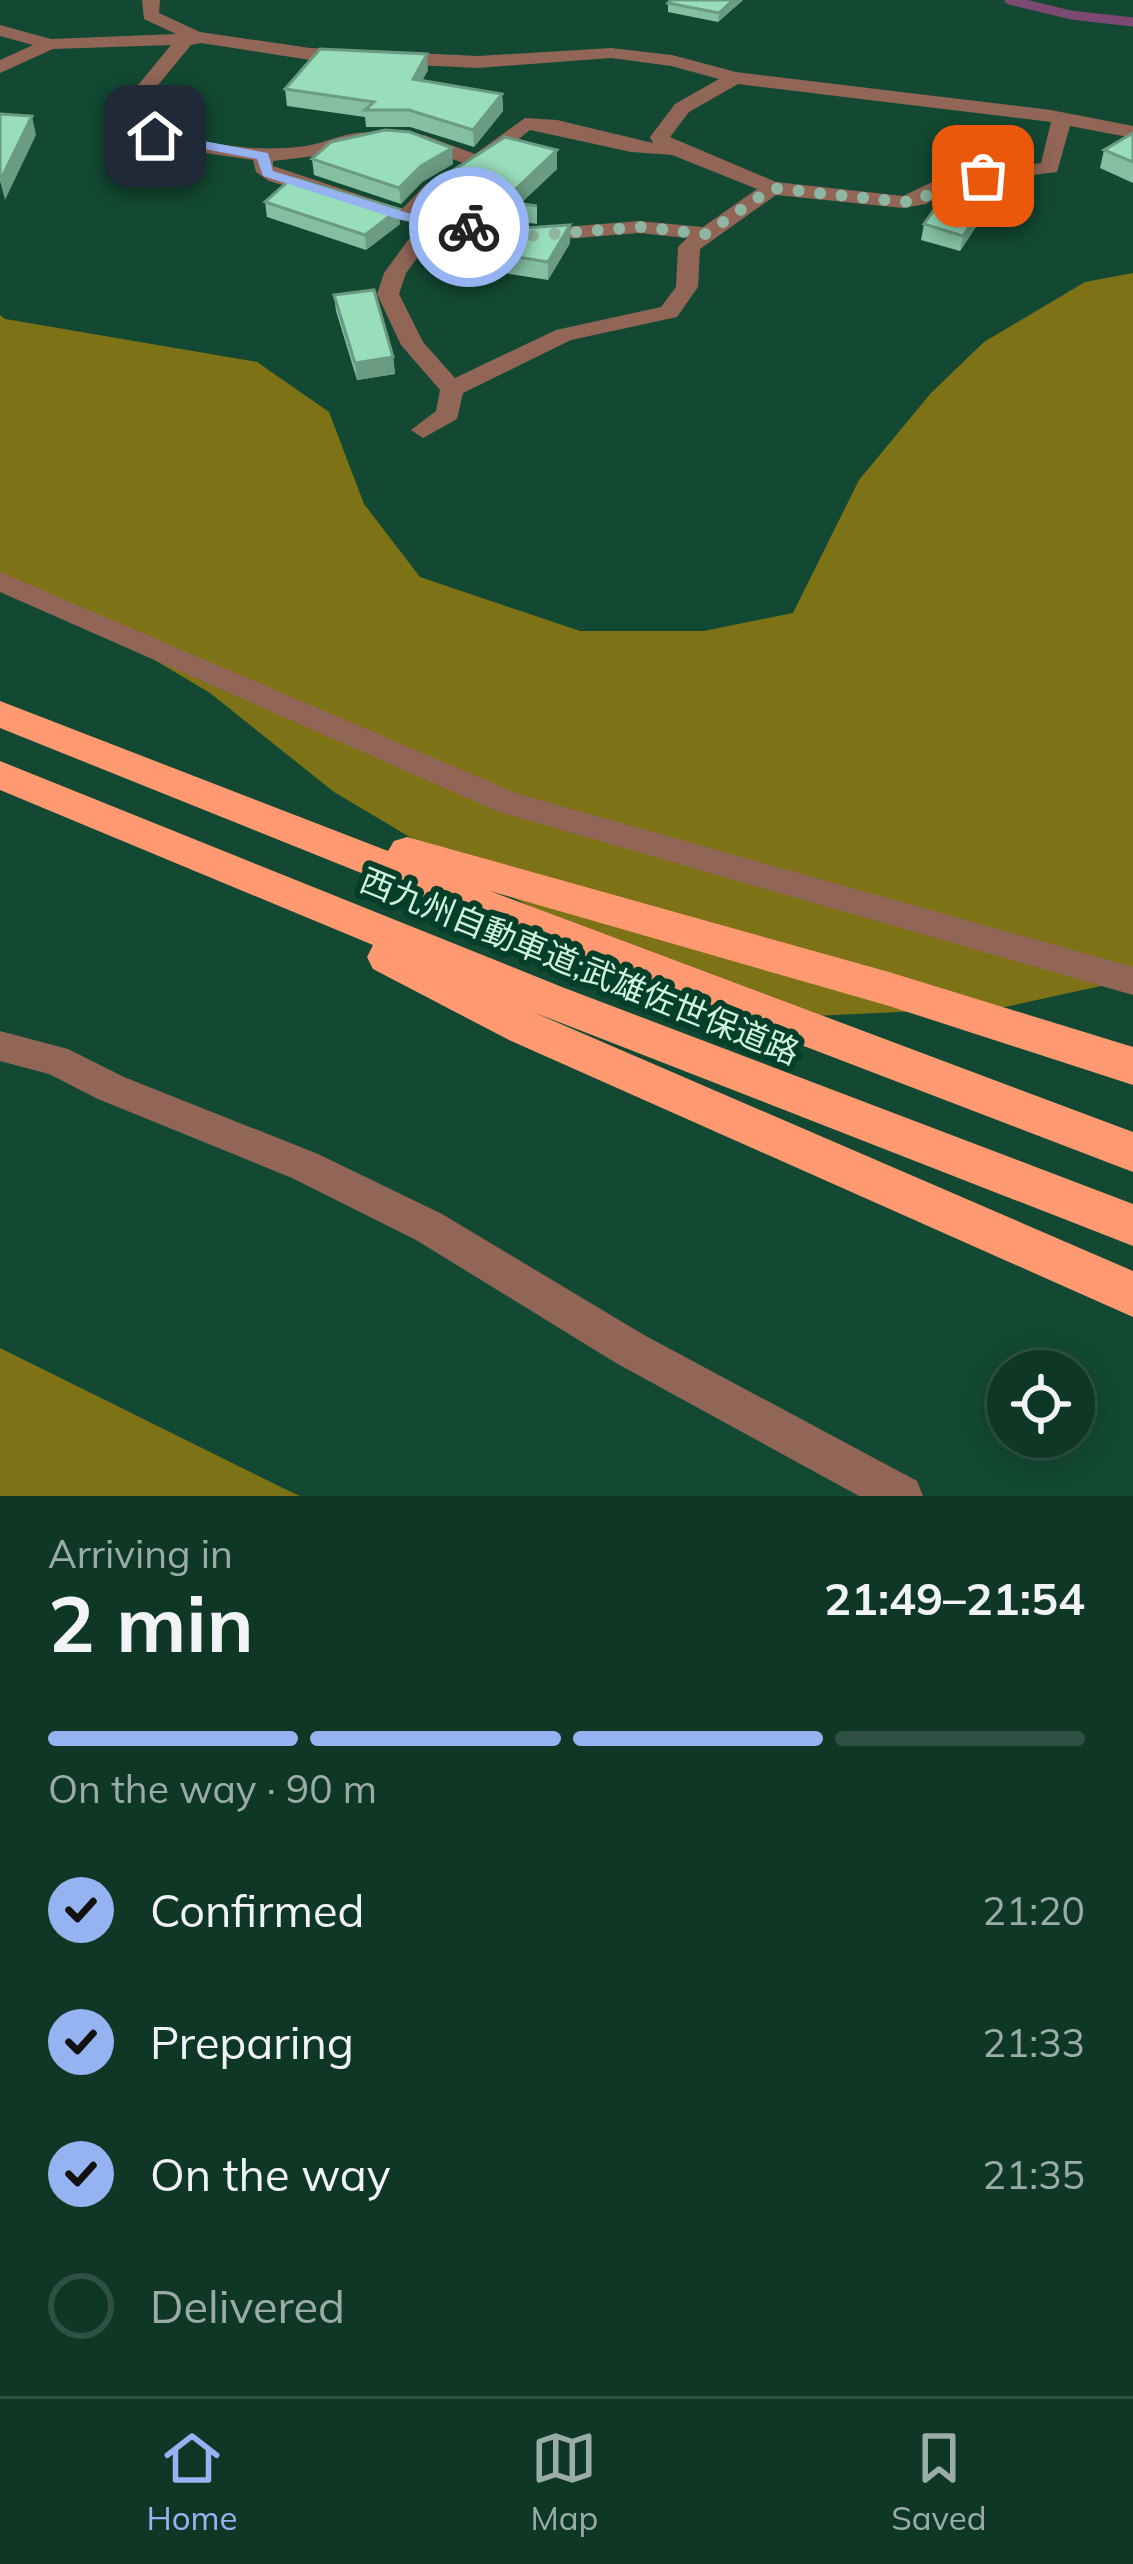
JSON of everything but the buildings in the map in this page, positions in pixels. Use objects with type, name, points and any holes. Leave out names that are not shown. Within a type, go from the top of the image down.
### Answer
[{"type":"highway","name":"西九州自動車道;武雄佐世保道路","points":[[0,714],[577,942],[1133,1152]]},
{"type":"highway","name":"西九州自動車道;武雄佐世保道路","points":[[0,775],[547,999],[1133,1225]]},
{"type":"highway","points":[[213,797],[889,989],[1133,1066]]},
{"type":"highway","points":[[174,849],[524,1027],[1133,1294]]},
{"type":"street","points":[[151,0],[150,15],[194,39]]},
{"type":"street","points":[[0,30],[50,44],[194,39],[310,54],[478,62],[611,53],[672,61],[735,78],[1063,118],[1133,132]]},
{"type":"street","points":[[194,39],[131,104],[126,121],[155,136],[263,156],[305,153],[389,135],[478,162]]},
{"type":"street","points":[[0,68],[50,44]]},
{"type":"street","points":[[671,149],[660,137],[682,108],[735,78]]},
{"type":"street","points":[[406,217],[432,189],[478,162],[513,129],[533,122],[629,148],[671,149],[772,188],[920,200],[949,180],[1050,168],[1063,118]]},
{"type":"street","points":[[263,156],[263,168],[276,177],[432,223],[526,236],[640,227],[706,234]]},
{"type":"street","points":[[452,389],[564,335],[669,312],[687,287],[689,247],[772,188]]},
{"type":"street","points":[[432,223],[395,273],[388,294],[413,345],[452,389]]},
{"type":"street","points":[[422,430],[448,414],[452,389]]},
{"type":"street","points":[[0,580],[510,803],[1133,981]]},
{"type":"street","points":[[0,1046],[56,1060],[367,1196],[630,1349],[902,1496]]},
{"type":"shaded area","points":[[1133,273],[1133,979],[1005,1007],[749,1019],[504,893],[334,792],[210,693],[74,612],[0,575],[0,315],[257,362],[329,412],[364,504],[420,577],[580,631],[704,631],[793,613],[859,480],[931,393],[984,342],[1085,282]]},
{"type":"shaded area","points":[[0,1348],[285,1489],[300,1496],[0,1496]]},
{"type":"waterway","points":[[1009,0],[1071,15],[1133,22]]},
{"type":"way so far","points":[[469,227],[526,236],[640,227],[706,234],[772,188],[903,202],[920,200],[949,180],[983,176]]},
{"type":"route","points":[[155,136],[263,156],[267,173],[296,184],[406,217],[469,227]]}]
